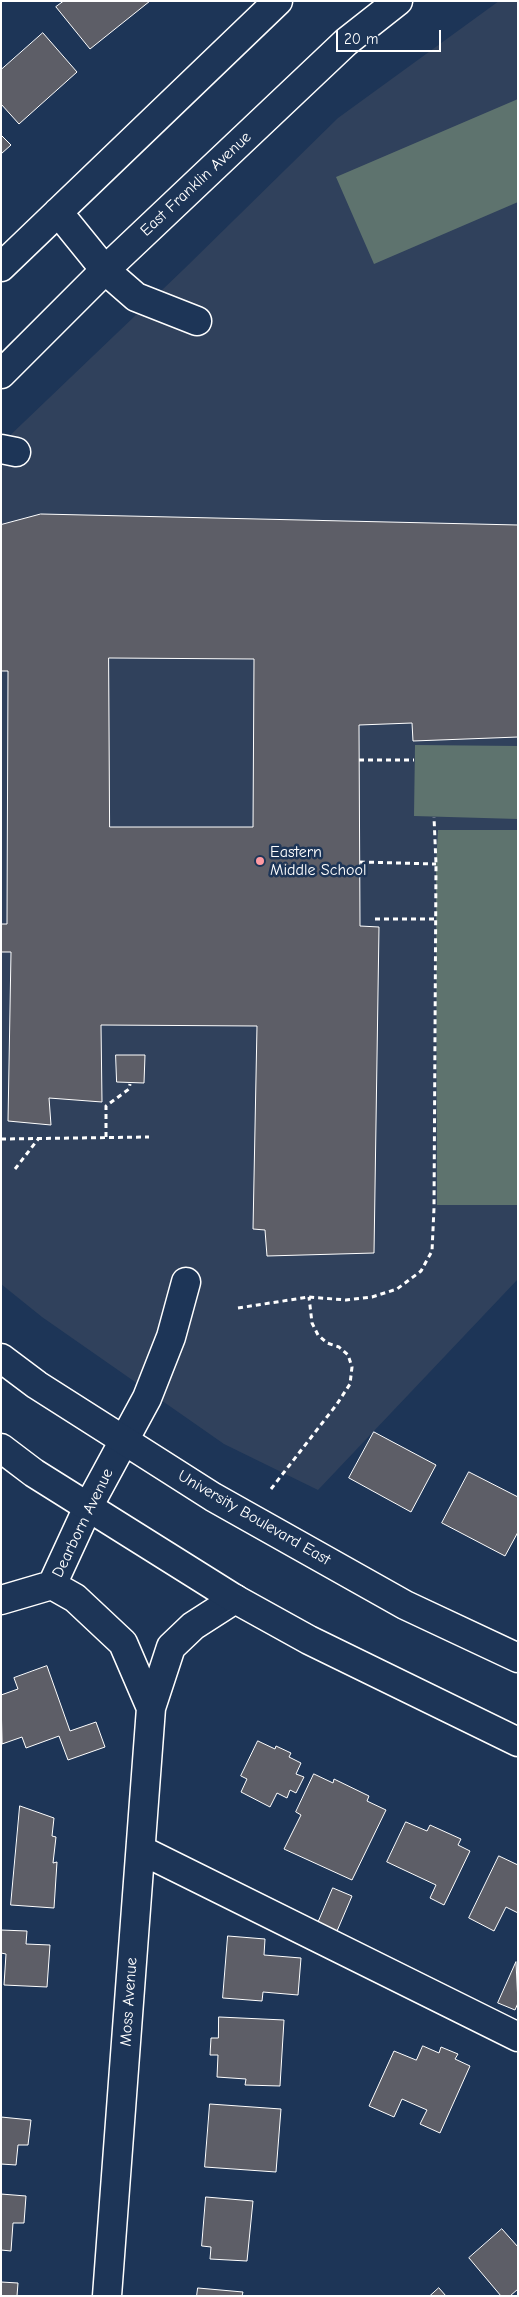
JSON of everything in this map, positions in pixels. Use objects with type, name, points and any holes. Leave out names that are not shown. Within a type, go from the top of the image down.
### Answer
[{"type":"street","points":[[1,267],[278,1]]},
{"type":"street","name":"East Franklin Avenue","points":[[1,374],[105,270],[346,42],[398,1]]},
{"type":"street","points":[[58,212],[105,270],[136,297],[197,321]]},
{"type":"street","name":"Dearborn Avenue","points":[[1,1600],[52,1585],[88,1507],[147,1398],[170,1337],[186,1282]]},
{"type":"street","name":"University Boulevard East","points":[[1,1358],[37,1385],[213,1497],[405,1605],[518,1658]]},
{"type":"street","points":[[1,1448],[34,1473],[235,1599],[309,1640],[518,1742]]},
{"type":"street","name":"Moss Avenue","points":[[52,1585],[76,1598],[123,1642],[151,1708]]},
{"type":"street","name":"Moss Avenue","points":[[107,2296],[151,1708],[171,1648],[193,1626],[235,1599]]},
{"type":"street","points":[[141,1850],[518,2037]]},
{"type":"path","points":[[359,760],[414,760]]},
{"type":"path","points":[[238,1308],[309,1298],[346,1300],[372,1297],[397,1289],[421,1271],[432,1251],[434,1208],[436,864],[434,817]]},
{"type":"path","points":[[360,862],[436,864]]},
{"type":"path","points":[[374,919],[435,920]]},
{"type":"path","points":[[106,1137],[106,1106],[129,1089],[130,1084]]},
{"type":"path","points":[[1,1139],[149,1137]]},
{"type":"path","points":[[15,1169],[39,1138]]},
{"type":"path","points":[[270,1489],[337,1404],[350,1384],[352,1367],[348,1355],[340,1347],[327,1343],[318,1335],[312,1323],[309,1298]]},
{"type":"shaded area","name":"Eastern Middle School","points":[[499,1],[518,1],[518,1279],[318,1490],[224,1444],[42,1317],[1,1284],[1,444],[338,118]]},
{"type":"green space","points":[[518,99],[518,202],[374,264],[336,177]]},
{"type":"green space","points":[[415,745],[518,746],[518,819],[414,816]]},
{"type":"green space","points":[[438,830],[518,830],[518,1205],[437,1205],[436,864]]},
{"type":"building","points":[[64,1],[150,1],[90,49],[56,7]]},
{"type":"building","points":[[43,33],[77,72],[19,124],[1,104],[1,70]]},
{"type":"building","points":[[1,135],[11,145],[1,154]]},
{"type":"building","name":"Eastern Middle School","points":[[41,514],[518,525],[518,737],[413,741],[412,723],[359,725],[360,926],[379,927],[374,1253],[267,1256],[265,1230],[253,1229],[257,1026],[101,1025],[102,1102],[49,1098],[51,1125],[8,1121],[11,952],[1,952],[1,924],[7,924],[8,671],[1,671],[1,525]],"holes":[[[109,658],[254,659],[253,827],[110,827]]]},
{"type":"building","points":[[116,1055],[145,1055],[144,1083],[117,1082]]},
{"type":"building","points":[[374,1432],[436,1465],[411,1512],[349,1478]]},
{"type":"building","points":[[469,1472],[518,1497],[518,1532],[505,1556],[442,1523]]},
{"type":"building","points":[[47,1666],[70,1731],[96,1722],[105,1747],[68,1760],[59,1736],[26,1748],[22,1737],[2,1744],[1,1695],[18,1689],[14,1678]]},
{"type":"building","points":[[258,1741],[275,1749],[276,1746],[291,1753],[289,1757],[301,1763],[296,1774],[304,1777],[296,1793],[290,1790],[287,1798],[277,1793],[270,1807],[241,1792],[247,1779],[241,1776]]},
{"type":"building","points":[[314,1774],[333,1783],[334,1779],[369,1796],[367,1801],[386,1810],[352,1880],[284,1849],[301,1815],[296,1812]]},
{"type":"building","points":[[20,1806],[54,1818],[52,1836],[56,1837],[53,1863],[57,1862],[54,1908],[11,1905]]},
{"type":"building","points":[[406,1822],[427,1831],[430,1825],[461,1839],[458,1845],[470,1851],[444,1905],[430,1898],[436,1885],[387,1862]]},
{"type":"building","points":[[499,1856],[518,1865],[518,1913],[506,1907],[494,1931],[469,1918]]},
{"type":"building","points":[[333,1888],[352,1896],[337,1931],[318,1923]]},
{"type":"building","points":[[1,1930],[27,1931],[26,1944],[50,1945],[47,1987],[4,1985],[6,1954],[1,1953]]},
{"type":"building","points":[[228,1936],[265,1939],[264,1955],[301,1958],[298,1995],[263,1992],[262,2001],[223,1998]]},
{"type":"building","points":[[516,1962],[518,2003],[515,2010],[498,2003]]},
{"type":"building","points":[[219,2017],[284,2020],[280,2086],[245,2085],[246,2079],[217,2077],[218,2055],[210,2055],[211,2038],[218,2038]]},
{"type":"building","points":[[423,2046],[439,2053],[441,2047],[458,2054],[455,2059],[470,2066],[440,2133],[420,2124],[427,2110],[402,2099],[394,2117],[369,2106],[394,2051],[416,2060]]},
{"type":"building","points":[[210,2104],[281,2109],[276,2172],[205,2167]]},
{"type":"building","points":[[1,2117],[31,2120],[28,2145],[18,2145],[16,2165],[1,2164]]},
{"type":"building","points":[[1,2194],[26,2196],[24,2223],[13,2223],[11,2251],[1,2250]]},
{"type":"building","points":[[206,2197],[253,2201],[247,2261],[210,2259],[211,2247],[202,2246]]},
{"type":"building","points":[[502,2229],[518,2247],[518,2289],[510,2296],[501,2296],[469,2258]]},
{"type":"building","points":[[1,2282],[18,2283],[17,2296],[1,2296]]},
{"type":"building","points":[[198,2288],[243,2292],[242,2296],[197,2296]]},
{"type":"building","points":[[439,2288],[446,2296],[430,2296]]},
{"type":"place","name":"Eastern Middle School","points":[[260,861]]}]
